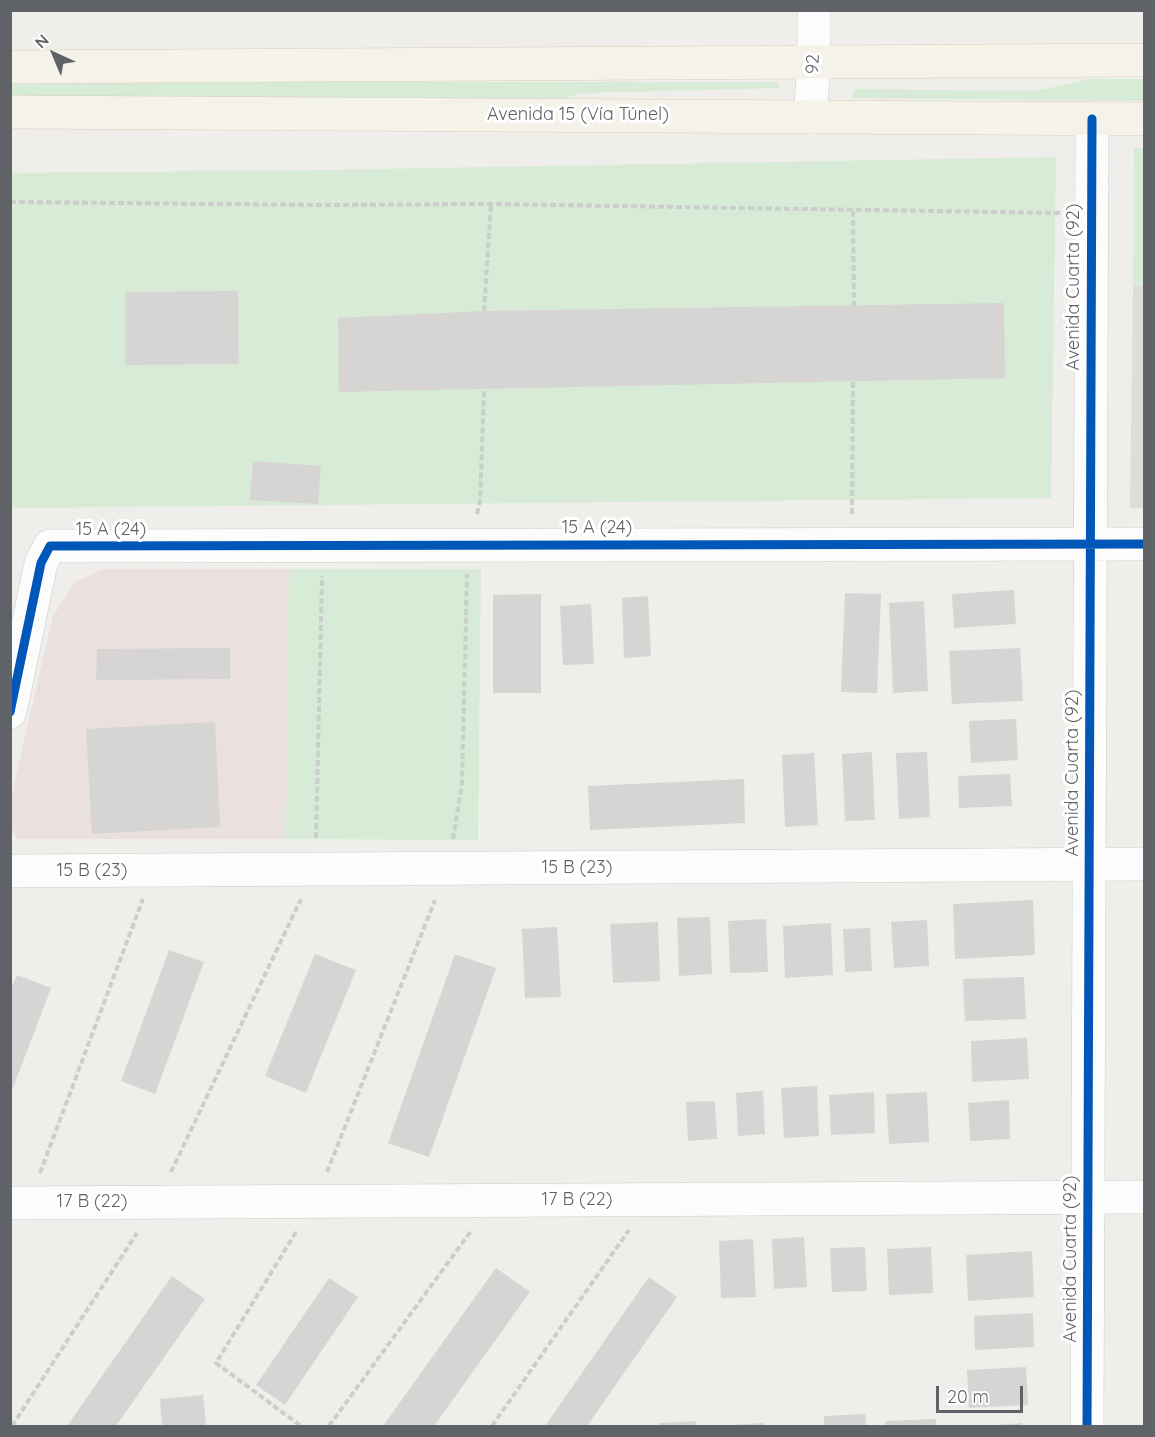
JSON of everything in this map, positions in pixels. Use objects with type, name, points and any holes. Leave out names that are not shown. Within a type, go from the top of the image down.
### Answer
[{"type":"main road","points":[[10,67],[1144,60]]},
{"type":"main road","name":"Avenida 15 (Vía Túnel)","points":[[10,112],[1144,119]]},
{"type":"street","name":"92","points":[[810,117],[814,62],[814,10]]},
{"type":"street","name":"Avenida Cuarta (92)","points":[[1087,1426],[1092,119]]},
{"type":"street","name":"15 A (24)","points":[[10,712],[41,563],[50,546],[1144,544]]},
{"type":"street","name":"15 B (23)","points":[[10,871],[1144,864]]},
{"type":"street","name":"17 B (22)","points":[[20,1203],[1144,1197]]},
{"type":"path","points":[[10,202],[491,204],[1091,213]]},
{"type":"path","points":[[484,311],[491,204]]},
{"type":"path","points":[[854,211],[854,306]]},
{"type":"path","points":[[852,544],[853,381]]},
{"type":"path","points":[[301,1426],[216,1363],[315,1202],[448,868],[462,784],[468,545],[480,502],[484,389]]},
{"type":"path","points":[[12,1426],[157,1202],[315,869],[323,546]]},
{"type":"path","points":[[20,1203],[154,870]]},
{"type":"path","points":[[492,1426],[650,1200]]},
{"type":"path","points":[[329,1426],[493,1201]]},
{"type":"shaded area","points":[[1133,285],[1144,286],[1144,508],[1130,508]]},
{"type":"shaded area","points":[[104,569],[289,569],[286,839],[18,839],[11,828],[11,798],[53,616],[75,582]]},
{"type":"green space","points":[[1089,79],[1144,79],[1144,101],[852,98],[854,89],[1036,91]]},
{"type":"green space","points":[[777,82],[780,88],[584,93],[544,104],[11,100],[10,84]]},
{"type":"green space","points":[[1134,148],[1144,148],[1144,286],[1133,285]]},
{"type":"green space","points":[[1056,157],[1051,498],[11,508],[10,173]]},
{"type":"green space","points":[[289,569],[481,569],[478,840],[286,839]]},
{"type":"building","points":[[238,291],[239,364],[125,365],[125,292]]},
{"type":"building","points":[[1004,303],[1005,378],[339,392],[338,318],[484,311]]},
{"type":"building","points":[[253,461],[321,466],[318,504],[250,500]]},
{"type":"building","points":[[1014,590],[1016,624],[954,628],[952,594]]},
{"type":"building","points":[[845,593],[881,594],[877,693],[841,692]]},
{"type":"building","points":[[541,594],[541,693],[493,693],[493,595]]},
{"type":"building","points":[[648,596],[651,656],[624,658],[622,598]]},
{"type":"building","points":[[924,601],[928,691],[893,693],[889,603]]},
{"type":"building","points":[[591,604],[594,664],[563,665],[560,606]]},
{"type":"building","points":[[230,648],[230,679],[96,680],[97,649]]},
{"type":"building","points":[[1020,648],[1023,701],[952,704],[949,651]]},
{"type":"building","points":[[1016,719],[1018,760],[971,763],[969,721]]},
{"type":"building","points":[[215,722],[220,827],[92,834],[86,729]]},
{"type":"building","points":[[872,752],[875,820],[845,821],[842,754]]},
{"type":"building","points":[[927,752],[930,817],[899,819],[896,753]]},
{"type":"building","points":[[814,753],[818,825],[785,827],[782,755]]},
{"type":"building","points":[[1010,774],[1012,806],[959,808],[958,776]]},
{"type":"building","points":[[744,779],[745,823],[590,830],[588,786]]},
{"type":"building","points":[[1033,900],[1035,955],[955,959],[953,904]]},
{"type":"building","points":[[710,917],[712,974],[679,976],[677,918]]},
{"type":"building","points":[[766,919],[768,972],[730,973],[728,921]]},
{"type":"building","points":[[927,920],[929,966],[894,968],[891,922]]},
{"type":"building","points":[[658,922],[660,981],[613,983],[610,924]]},
{"type":"building","points":[[831,923],[833,975],[785,978],[783,926]]},
{"type":"building","points":[[557,927],[561,997],[525,998],[522,929]]},
{"type":"building","points":[[870,928],[872,971],[845,972],[843,929]]},
{"type":"building","points":[[169,950],[204,962],[155,1094],[121,1081]]},
{"type":"building","points":[[315,954],[356,970],[306,1093],[265,1076]]},
{"type":"building","points":[[455,954],[496,968],[429,1157],[388,1143]]},
{"type":"building","points":[[17,975],[51,988],[11,1093],[10,991]]},
{"type":"building","points":[[1024,977],[1026,1019],[965,1021],[963,979]]},
{"type":"building","points":[[1027,1038],[1029,1079],[972,1082],[971,1041]]},
{"type":"building","points":[[817,1086],[819,1136],[784,1138],[781,1088]]},
{"type":"building","points":[[763,1091],[765,1134],[738,1136],[736,1093]]},
{"type":"building","points":[[874,1092],[875,1133],[831,1135],[829,1095]]},
{"type":"building","points":[[927,1092],[929,1142],[889,1144],[886,1094]]},
{"type":"building","points":[[1009,1100],[1010,1139],[970,1141],[968,1103]]},
{"type":"building","points":[[715,1101],[717,1139],[688,1141],[686,1102]]},
{"type":"building","points":[[804,1237],[807,1287],[774,1289],[772,1239]]},
{"type":"building","points":[[753,1239],[756,1297],[721,1298],[719,1241]]},
{"type":"building","points":[[865,1247],[867,1291],[832,1292],[830,1248]]},
{"type":"building","points":[[931,1247],[933,1293],[889,1295],[887,1249]]},
{"type":"building","points":[[1032,1251],[1034,1297],[968,1301],[966,1255]]},
{"type":"building","points":[[496,1268],[530,1292],[434,1426],[383,1426]]},
{"type":"building","points":[[172,1276],[205,1299],[116,1426],[67,1426]]},
{"type":"building","points":[[649,1277],[677,1297],[587,1426],[545,1426]]},
{"type":"building","points":[[329,1278],[358,1297],[285,1405],[256,1385]]},
{"type":"building","points":[[1033,1313],[1034,1347],[975,1350],[974,1316]]},
{"type":"building","points":[[1026,1367],[1028,1405],[969,1408],[967,1370]]},
{"type":"building","points":[[203,1395],[206,1426],[162,1426],[160,1399]]},
{"type":"building","points":[[865,1414],[866,1426],[824,1426],[824,1416]]},
{"type":"building","points":[[936,1419],[936,1426],[886,1426],[885,1421]]},
{"type":"building","points":[[696,1421],[696,1426],[659,1426],[659,1423]]},
{"type":"building","points":[[764,1423],[764,1426],[730,1426],[730,1425]]},
{"type":"building","points":[[1022,1423],[1022,1426],[997,1426],[997,1425]]},
{"type":"cycle path","points":[[1087,1426],[1092,119]]},
{"type":"cycle path","points":[[10,712],[41,563],[50,546],[1144,544]]}]
